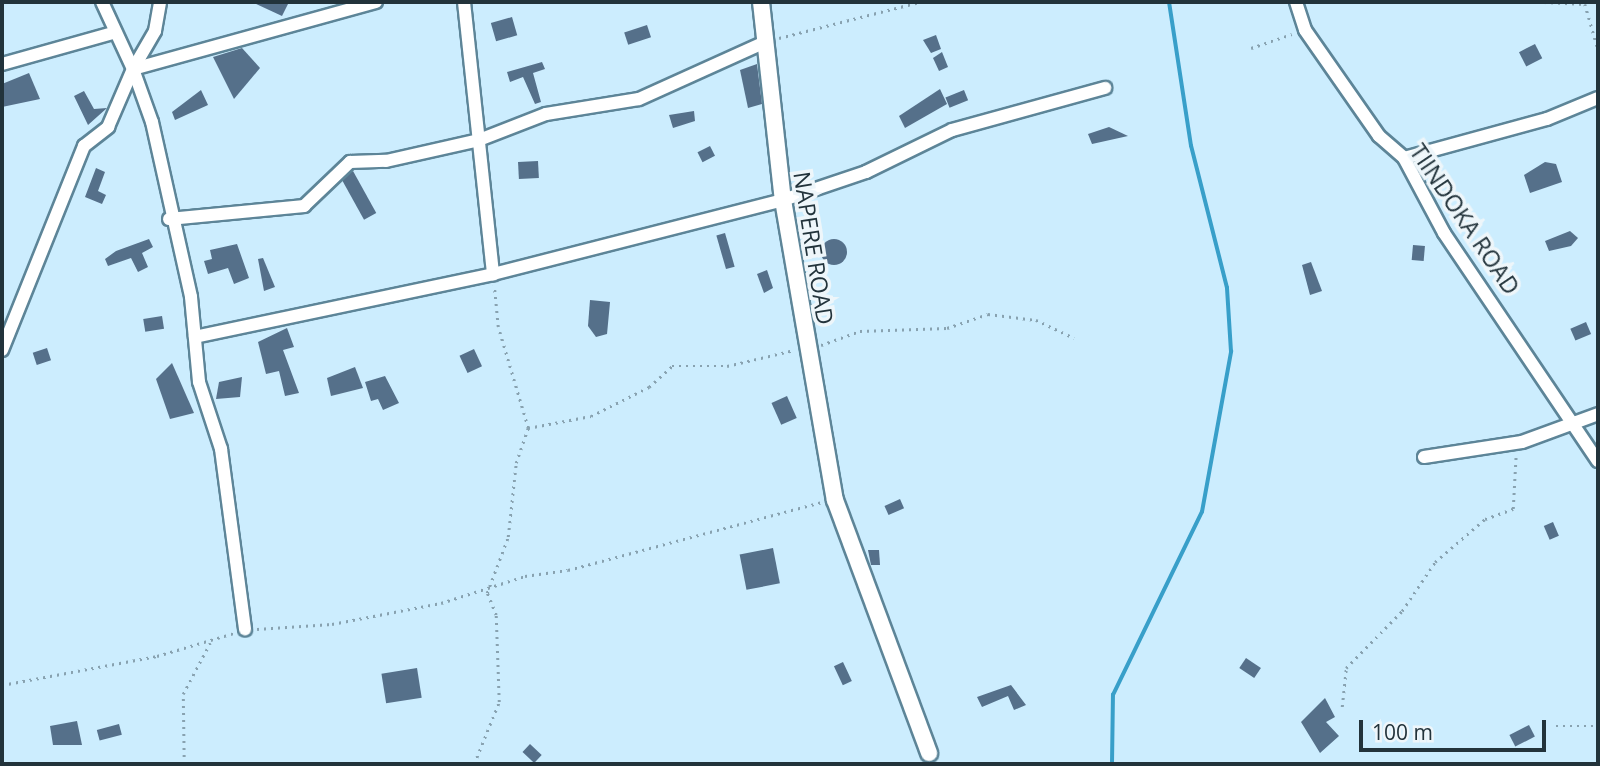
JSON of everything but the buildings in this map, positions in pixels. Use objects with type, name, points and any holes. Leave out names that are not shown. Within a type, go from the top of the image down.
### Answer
[{"type":"street","points":[[102,2],[113,33],[133,69],[152,122],[169,219],[195,337],[199,382],[221,449],[245,629]]},
{"type":"street","points":[[2,350],[83,146],[108,127],[133,69],[155,31],[160,2]]},
{"type":"street","points":[[133,69],[376,2]]},
{"type":"street","points":[[464,2],[493,274]]},
{"type":"street","name":"NAPERE ROAD","points":[[761,2],[783,200],[835,500],[929,752]]},
{"type":"street","name":"TIINDOKA ROAD","points":[[1296,2],[1305,30],[1379,136],[1404,158],[1444,233],[1598,461]]},
{"type":"street","points":[[2,64],[113,33]]},
{"type":"street","points":[[169,219],[304,206],[350,162],[386,161],[479,140],[546,114],[639,99],[765,42]]},
{"type":"street","points":[[195,337],[493,274],[783,200],[866,172],[952,130],[1105,88]]},
{"type":"street","points":[[1404,158],[1547,119],[1598,98]]},
{"type":"street","points":[[1424,457],[1515,443],[1598,414]]},
{"type":"path","points":[[765,42],[919,2]]},
{"type":"path","points":[[1544,2],[1585,4],[1598,49]]},
{"type":"path","points":[[1251,48],[1305,30]]},
{"type":"path","points":[[474,764],[499,702],[496,615],[487,593],[508,537],[516,463],[527,428],[498,327],[493,274]]},
{"type":"path","points":[[1342,707],[1346,668],[1402,611],[1435,562],[1485,519],[1513,509],[1515,443]]},
{"type":"path","points":[[2,685],[210,643],[245,629],[332,624],[487,593],[525,576],[568,570],[835,500]]},
{"type":"path","points":[[184,764],[183,694],[210,643]]},
{"type":"path","points":[[1556,726],[1598,726]]},
{"type":"waterway","points":[[1112,764],[1113,695],[1202,512],[1231,352],[1227,288],[1191,146],[1169,2]]}]
